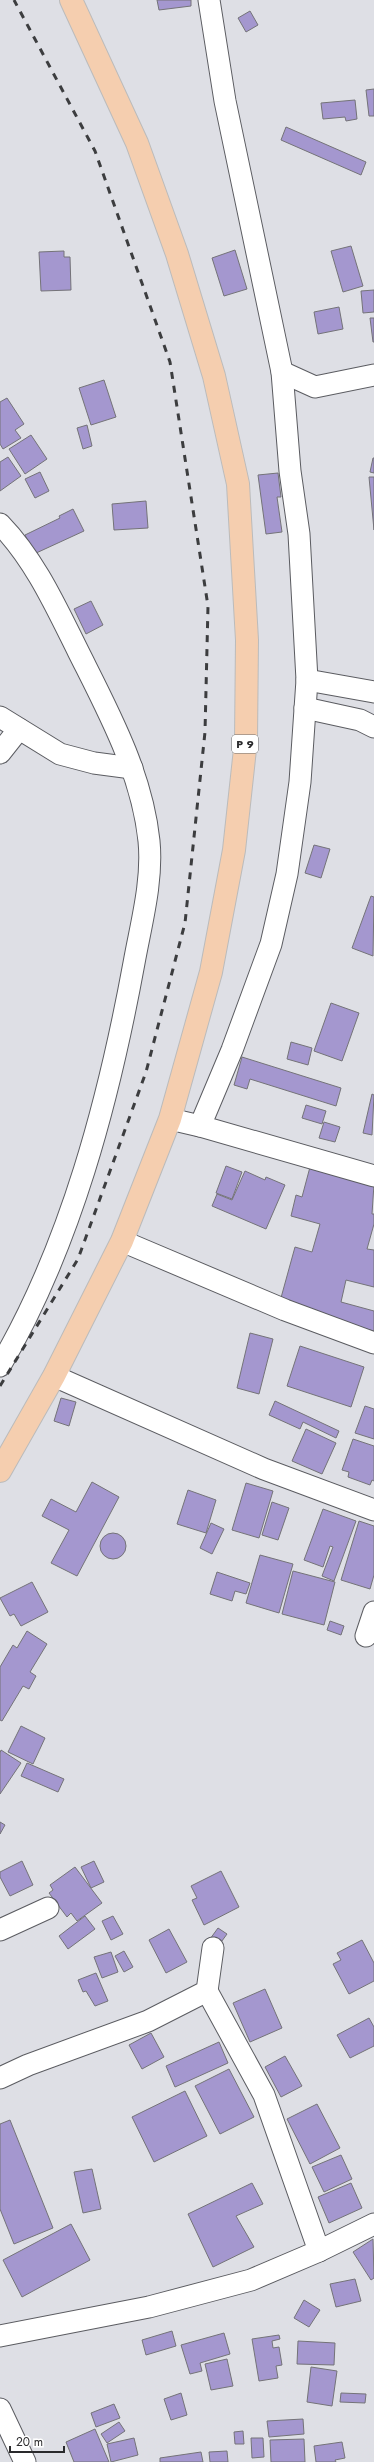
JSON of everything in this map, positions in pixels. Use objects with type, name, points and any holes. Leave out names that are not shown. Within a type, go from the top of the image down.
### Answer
[{"type":"main road","name":"P 9","points":[[0,1470],[54,1376],[122,1241],[170,1120],[211,972],[234,850],[245,748],[247,640],[238,484],[214,376],[177,254],[137,143],[71,0]]},
{"type":"street","points":[[200,1126],[240,1030],[271,944],[287,874],[300,782],[307,680],[299,534],[290,471],[282,372],[224,101],[209,0]]},
{"type":"street","points":[[282,372],[315,387],[374,375]]},
{"type":"street","points":[[0,524],[44,583],[116,727],[132,768],[144,812],[149,843],[143,907],[122,1026],[94,1141],[70,1213],[40,1286],[0,1366]]},
{"type":"street","points":[[307,680],[374,692]]},
{"type":"street","points":[[305,708],[360,720],[374,727]]},
{"type":"street","points":[[0,717],[60,754],[94,763],[132,768]]},
{"type":"street","points":[[0,753],[19,729]]},
{"type":"street","points":[[170,1120],[200,1126],[374,1176]]},
{"type":"street","points":[[122,1241],[285,1310],[374,1343]]},
{"type":"street","points":[[54,1376],[264,1469],[374,1510]]},
{"type":"street","points":[[366,1636],[374,1612]]},
{"type":"street","points":[[0,1930],[48,1908]]},
{"type":"street","points":[[213,1948],[207,1991],[264,2095],[319,2251]]},
{"type":"street","points":[[0,2078],[28,2065],[148,2021],[207,1991]]},
{"type":"street","points":[[0,2336],[191,2297],[251,2280],[319,2251],[374,2224]]},
{"type":"street","points":[[0,2409],[25,2462]]},
{"type":"building","points":[[157,0],[191,0],[191,6],[159,10]]},
{"type":"building","points":[[250,11],[258,25],[246,32],[238,18]]},
{"type":"building","points":[[374,89],[374,116],[369,116],[366,90]]},
{"type":"building","points":[[355,100],[357,119],[346,121],[345,117],[323,119],[321,103]]},
{"type":"building","points":[[286,127],[366,162],[361,175],[281,140]]},
{"type":"building","points":[[351,246],[363,286],[343,292],[331,251]]},
{"type":"building","points":[[235,250],[247,289],[224,296],[212,258]]},
{"type":"building","points":[[64,251],[64,257],[70,257],[71,290],[41,291],[39,252]]},
{"type":"building","points":[[374,290],[374,312],[363,313],[361,291]]},
{"type":"building","points":[[339,307],[343,329],[318,334],[314,312]]},
{"type":"building","points":[[370,318],[374,318],[374,342],[373,342]]},
{"type":"building","points":[[104,380],[116,417],[91,425],[79,388]]},
{"type":"building","points":[[7,398],[24,424],[15,430],[21,438],[3,449],[0,444],[0,402]]},
{"type":"building","points":[[87,425],[92,446],[83,449],[77,428]]},
{"type":"building","points":[[31,435],[47,459],[25,474],[9,449]]},
{"type":"building","points":[[8,457],[21,476],[0,491],[0,462]]},
{"type":"building","points":[[374,458],[374,473],[370,472]]},
{"type":"building","points":[[40,472],[49,491],[35,498],[25,479]]},
{"type":"building","points":[[278,473],[281,497],[277,497],[282,532],[266,534],[258,475]]},
{"type":"building","points":[[369,477],[374,477],[374,530]]},
{"type":"building","points":[[146,501],[148,528],[114,530],[112,504]]},
{"type":"building","points":[[73,509],[84,531],[34,554],[25,535],[60,518],[59,516]]},
{"type":"building","points":[[91,601],[103,625],[86,634],[74,609]]},
{"type":"building","points":[[314,845],[330,849],[321,878],[305,873]]},
{"type":"building","points":[[371,896],[374,897],[373,956],[352,948]]},
{"type":"building","points":[[331,1003],[359,1013],[342,1061],[314,1051]]},
{"type":"building","points":[[291,1042],[312,1048],[308,1065],[287,1059]]},
{"type":"building","points":[[242,1057],[341,1088],[336,1106],[250,1079],[247,1089],[234,1085]]},
{"type":"building","points":[[372,1094],[374,1095],[372,1135],[363,1133]]},
{"type":"building","points":[[306,1105],[326,1111],[322,1124],[302,1118]]},
{"type":"building","points":[[324,1122],[340,1127],[335,1142],[319,1138]]},
{"type":"building","points":[[226,1166],[242,1172],[232,1199],[216,1193]]},
{"type":"building","points":[[310,1167],[374,1184],[372,1214],[374,1214],[374,1224],[367,1249],[374,1250],[374,1287],[346,1280],[341,1302],[374,1311],[374,1331],[279,1305],[295,1247],[312,1252],[320,1224],[291,1216],[296,1195],[302,1197]]},
{"type":"building","points":[[245,1171],[265,1180],[266,1177],[285,1185],[266,1229],[212,1206],[217,1194],[232,1200]]},
{"type":"building","points":[[250,1333],[273,1339],[259,1394],[237,1388]]},
{"type":"building","points":[[300,1346],[364,1367],[351,1407],[287,1386]]},
{"type":"building","points":[[61,1398],[76,1402],[69,1426],[54,1421]]},
{"type":"building","points":[[275,1401],[339,1431],[336,1438],[303,1422],[300,1429],[269,1415]]},
{"type":"building","points":[[365,1406],[374,1409],[374,1439],[355,1433]]},
{"type":"building","points":[[306,1429],[336,1443],[322,1474],[292,1461]]},
{"type":"building","points":[[353,1439],[374,1446],[374,1481],[372,1480],[370,1485],[348,1477],[349,1472],[342,1470]]},
{"type":"building","points":[[92,1482],[119,1497],[77,1576],[51,1563],[69,1530],[42,1516],[51,1499],[76,1512]]},
{"type":"building","points":[[246,1483],[273,1491],[259,1538],[232,1530]]},
{"type":"building","points":[[188,1490],[216,1500],[206,1533],[177,1524]]},
{"type":"building","points":[[272,1502],[289,1508],[278,1540],[262,1535]]},
{"type":"building","points":[[323,1509],[356,1521],[334,1581],[322,1576],[333,1547],[330,1546],[323,1567],[304,1560]]},
{"type":"building","points":[[359,1521],[374,1526],[374,1575],[370,1589],[341,1580]]},
{"type":"building","points":[[211,1523],[224,1529],[212,1554],[200,1548]]},
{"type":"building","points":[[113,1533],[122,1537],[126,1546],[122,1555],[113,1559],[104,1555],[100,1546],[104,1537]]},
{"type":"building","points":[[260,1555],[293,1564],[279,1613],[246,1603]]},
{"type":"building","points":[[293,1571],[335,1582],[324,1625],[282,1614]]},
{"type":"building","points":[[217,1572],[250,1583],[246,1594],[235,1591],[232,1601],[210,1594]]},
{"type":"building","points":[[32,1582],[48,1612],[21,1626],[14,1614],[10,1616],[0,1598]]},
{"type":"building","points":[[330,1621],[344,1626],[341,1635],[327,1630]]},
{"type":"building","points":[[27,1631],[47,1644],[30,1672],[36,1676],[29,1689],[23,1686],[2,1721],[0,1720],[0,1667],[13,1645],[17,1648]]},
{"type":"building","points":[[21,1726],[45,1738],[33,1764],[8,1752]]},
{"type":"building","points":[[1,1750],[21,1763],[0,1794],[0,1753]]},
{"type":"building","points":[[27,1763],[64,1779],[58,1792],[21,1776]]},
{"type":"building","points":[[0,1822],[5,1825],[0,1834]]},
{"type":"building","points":[[22,1861],[33,1885],[10,1896],[0,1877],[0,1872]]},
{"type":"building","points":[[94,1861],[104,1882],[91,1888],[81,1867]]},
{"type":"building","points":[[75,1867],[102,1903],[77,1921],[71,1913],[67,1917],[49,1893],[53,1890],[50,1885]]},
{"type":"building","points":[[221,1871],[239,1907],[204,1925],[192,1900],[197,1898],[191,1886]]},
{"type":"building","points":[[85,1916],[95,1929],[68,1949],[59,1936]]},
{"type":"building","points":[[113,1916],[123,1934],[111,1940],[102,1921]]},
{"type":"building","points":[[218,1928],[227,1934],[219,1945],[210,1939]]},
{"type":"building","points":[[169,1929],[187,1962],[166,1973],[149,1940]]},
{"type":"building","points":[[362,1940],[374,1963],[374,1981],[349,1994],[333,1964],[341,1960],[337,1953]]},
{"type":"building","points":[[124,1951],[133,1967],[124,1972],[115,1956]]},
{"type":"building","points":[[111,1952],[118,1972],[102,1978],[94,1957]]},
{"type":"building","points":[[96,1973],[108,2001],[95,2006],[86,1991],[83,1992],[78,1980]]},
{"type":"building","points":[[265,1989],[282,2028],[250,2042],[233,2003]]},
{"type":"building","points":[[369,2018],[374,2027],[374,2046],[350,2058],[337,2035]]},
{"type":"building","points":[[151,2033],[164,2057],[142,2069],[129,2045]]},
{"type":"building","points":[[219,2042],[228,2063],[175,2087],[166,2066]]},
{"type":"building","points":[[285,2056],[302,2086],[281,2097],[265,2067]]},
{"type":"building","points":[[229,2069],[254,2117],[220,2134],[195,2086]]},
{"type":"building","points":[[185,2091],[207,2136],[154,2162],[132,2117]]},
{"type":"building","points":[[317,2104],[340,2148],[310,2164],[287,2119]]},
{"type":"building","points":[[10,2120],[53,2228],[14,2244],[0,2209],[0,2124]]},
{"type":"building","points":[[341,2155],[352,2179],[324,2192],[312,2167]]},
{"type":"building","points":[[92,2169],[101,2209],[83,2213],[74,2172]]},
{"type":"building","points":[[252,2183],[263,2204],[236,2216],[254,2247],[213,2267],[188,2214]]},
{"type":"building","points":[[351,2183],[362,2208],[329,2223],[318,2197]]},
{"type":"building","points":[[71,2224],[90,2260],[22,2297],[3,2260]]},
{"type":"building","points":[[373,2239],[374,2278],[371,2280],[353,2252]]},
{"type":"building","points":[[355,2279],[361,2301],[336,2307],[330,2284]]},
{"type":"building","points":[[304,2300],[320,2310],[309,2327],[294,2318]]},
{"type":"building","points":[[172,2331],[176,2346],[146,2355],[142,2340]]},
{"type":"building","points":[[224,2333],[230,2354],[200,2363],[202,2371],[190,2374],[181,2345]]},
{"type":"building","points":[[279,2335],[280,2339],[272,2341],[273,2348],[279,2347],[282,2365],[276,2366],[278,2378],[259,2381],[252,2339]]},
{"type":"building","points":[[298,2341],[335,2343],[334,2365],[297,2364]]},
{"type":"building","points":[[227,2359],[233,2386],[211,2390],[205,2364]]},
{"type":"building","points":[[311,2367],[337,2371],[332,2406],[307,2402]]},
{"type":"building","points":[[181,2393],[187,2415],[171,2420],[164,2399]]},
{"type":"building","points":[[341,2393],[366,2394],[365,2403],[340,2402]]},
{"type":"building","points":[[114,2404],[120,2418],[96,2427],[91,2413]]},
{"type":"building","points":[[303,2419],[304,2434],[269,2437],[267,2421]]},
{"type":"building","points":[[119,2422],[125,2431],[107,2443],[101,2434]]},
{"type":"building","points":[[95,2429],[109,2462],[74,2462],[66,2442]]},
{"type":"building","points":[[243,2431],[244,2444],[235,2444],[234,2432]]},
{"type":"building","points":[[134,2438],[138,2455],[111,2462],[107,2444]]},
{"type":"building","points":[[251,2438],[263,2438],[264,2457],[252,2458]]},
{"type":"building","points":[[304,2439],[305,2462],[271,2462],[270,2440]]},
{"type":"building","points":[[342,2442],[345,2458],[335,2460],[336,2462],[316,2462],[314,2446]]},
{"type":"building","points":[[227,2451],[228,2462],[210,2462],[209,2452]]},
{"type":"building","points":[[201,2452],[203,2462],[160,2462],[160,2458]]},
{"type":"railway","points":[[0,1386],[78,1259],[146,1072],[185,923],[205,732],[208,606],[170,362],[95,151],[14,0]]}]
